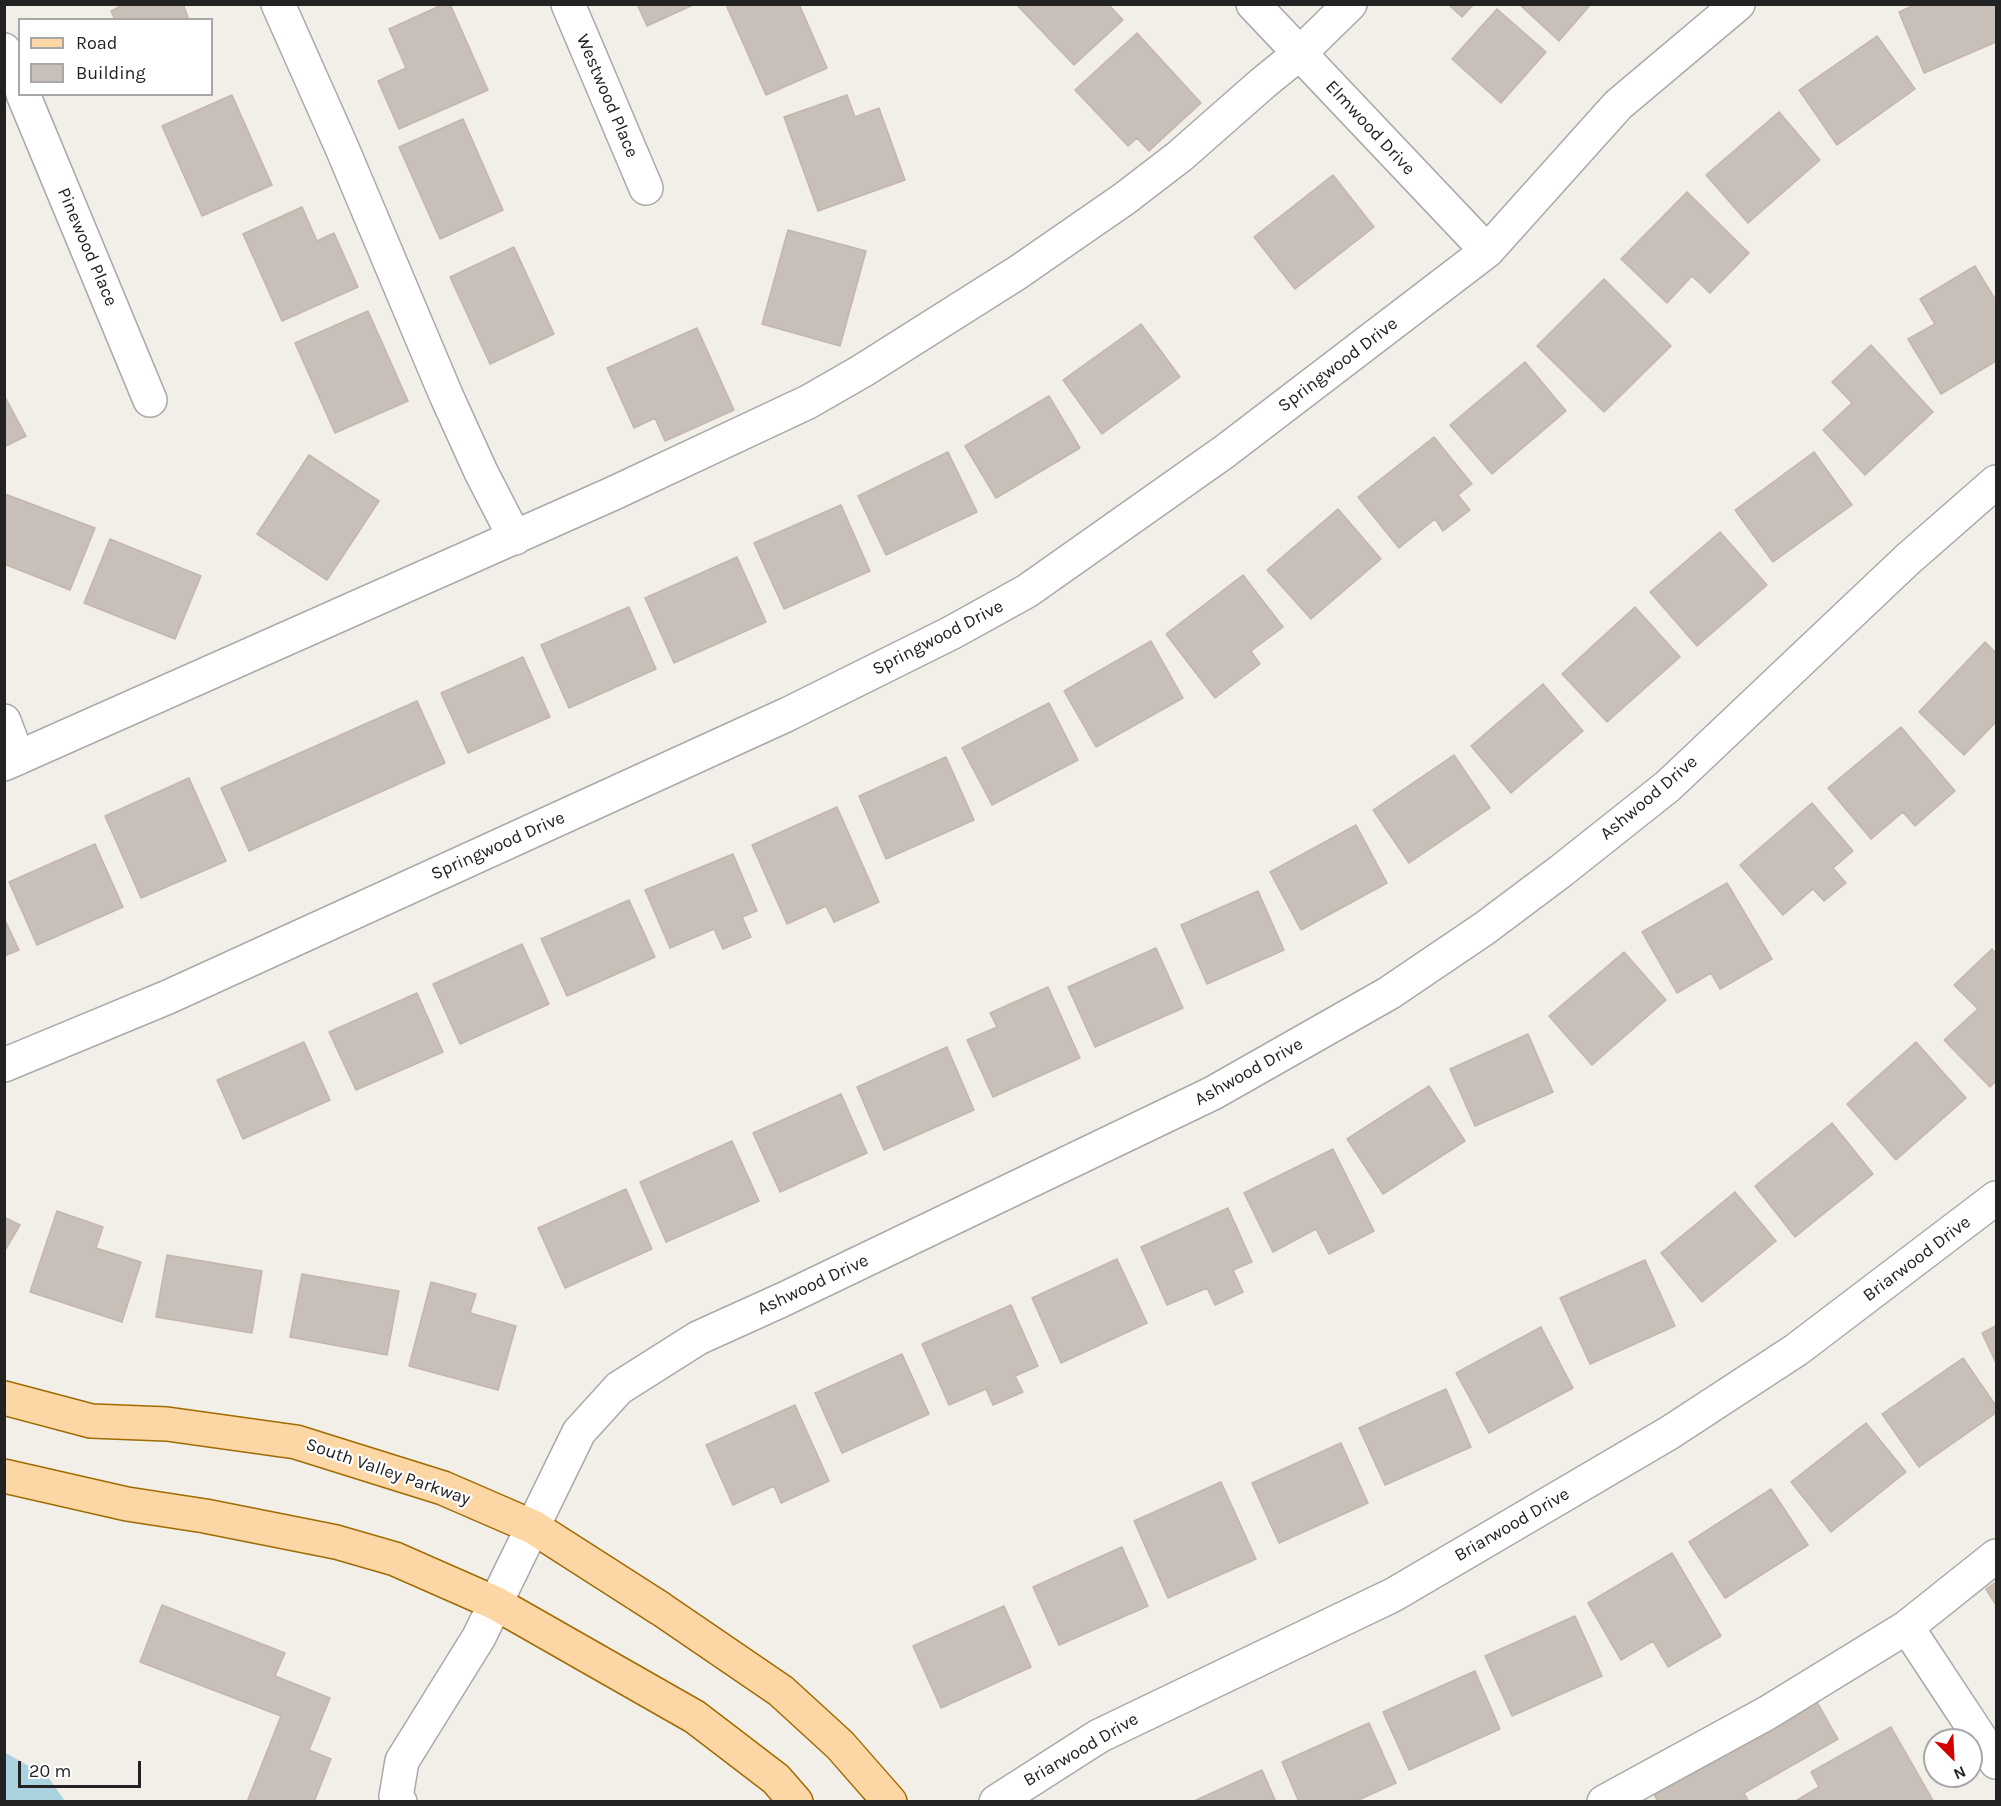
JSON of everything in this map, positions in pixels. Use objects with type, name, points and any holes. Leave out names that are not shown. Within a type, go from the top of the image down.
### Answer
[{"type":"main road","name":"South Valley Parkway","points":[[4,1398],[91,1421],[167,1424],[296,1442],[443,1488],[533,1527],[661,1609],[781,1691],[840,1744],[890,1802]]},
{"type":"main road","points":[[4,1476],[127,1504],[205,1516],[336,1542],[395,1558],[495,1603],[696,1717],[776,1779],[796,1802]]},
{"type":"street","points":[[278,4],[446,395],[481,472],[515,538]]},
{"type":"street","name":"Westwood Place","points":[[568,4],[646,188]]},
{"type":"street","name":"Elmwood Drive","points":[[1253,4],[1487,251]]},
{"type":"street","points":[[4,721],[11,761],[515,538],[808,402],[1017,273],[1124,199],[1180,156],[1263,82],[1300,53],[1350,4]]},
{"type":"street","name":"Springwood Drive","points":[[4,1065],[168,997],[786,715],[951,633],[1027,591],[1224,452],[1487,251],[1617,105],[1738,4]]},
{"type":"street","points":[[4,51],[18,82]]},
{"type":"street","name":"Pinewood Place","points":[[24,96],[150,400]]},
{"type":"street","name":"Ashwood Drive","points":[[400,1802],[396,1797],[402,1761],[479,1637],[579,1432],[619,1388],[698,1338],[793,1295],[1213,1093],[1389,993],[1485,928],[1668,786],[1908,559],[1996,482]]},
{"type":"street","name":"Briarwood Drive","points":[[996,1802],[1098,1736],[1393,1595],[1669,1433],[1796,1350],[1996,1198]]},
{"type":"street","points":[[1604,1802],[1767,1713],[1907,1627],[1996,1556]]},
{"type":"street","points":[[1907,1627],[1996,1762]]},
{"type":"water","points":[[4,1752],[48,1777],[65,1801],[5,1801]]},
{"type":"building","points":[[125,4],[183,4],[188,18],[114,18],[111,11]]},
{"type":"building","points":[[444,4],[450,4],[488,90],[399,129],[378,81],[406,68],[389,29]]},
{"type":"building","points":[[637,4],[695,4],[647,26]]},
{"type":"building","points":[[734,4],[799,4],[827,68],[766,95],[727,7]]},
{"type":"building","points":[[1016,4],[1108,4],[1123,20],[1074,65]]},
{"type":"building","points":[[1448,4],[1474,4],[1462,17]]},
{"type":"building","points":[[1519,4],[1591,4],[1559,41]]},
{"type":"building","points":[[1917,4],[1996,4],[1996,42],[1924,73],[1899,12]]},
{"type":"building","points":[[1497,9],[1546,52],[1501,103],[1452,59]]},
{"type":"building","points":[[1137,33],[1201,103],[1149,151],[1137,138],[1128,146],[1075,90]]},
{"type":"building","points":[[1877,36],[1915,89],[1837,145],[1799,90]]},
{"type":"building","points":[[232,95],[272,185],[202,216],[162,126]]},
{"type":"building","points":[[847,95],[855,117],[879,108],[905,180],[818,211],[784,117]]},
{"type":"building","points":[[1779,112],[1820,160],[1748,223],[1706,175]]},
{"type":"building","points":[[463,119],[503,210],[440,239],[399,147]]},
{"type":"building","points":[[1333,175],[1374,227],[1295,289],[1254,237]]},
{"type":"building","points":[[1687,192],[1749,253],[1710,293],[1692,276],[1667,303],[1621,259]]},
{"type":"building","points":[[302,207],[317,241],[334,233],[358,287],[282,321],[243,234]]},
{"type":"building","points":[[788,230],[866,251],[840,346],[762,324]]},
{"type":"building","points":[[514,247],[554,334],[490,364],[450,277]]},
{"type":"building","points":[[1975,266],[1996,301],[1996,361],[1941,394],[1908,339],[1935,324],[1920,299]]},
{"type":"building","points":[[1604,279],[1671,346],[1604,412],[1537,346]]},
{"type":"building","points":[[368,311],[408,401],[335,433],[295,343]]},
{"type":"building","points":[[1141,324],[1180,377],[1102,434],[1063,380]]},
{"type":"building","points":[[697,328],[734,410],[665,441],[655,418],[634,428],[607,368]]},
{"type":"building","points":[[1871,345],[1933,412],[1865,475],[1823,430],[1852,403],[1832,382]]},
{"type":"building","points":[[1525,362],[1566,411],[1492,474],[1450,425]]},
{"type":"building","points":[[4,395],[26,436],[4,447]]},
{"type":"building","points":[[1049,396],[1080,448],[996,498],[965,446]]},
{"type":"building","points":[[1434,437],[1472,484],[1458,495],[1470,510],[1443,531],[1435,519],[1399,548],[1358,497]]},
{"type":"building","points":[[948,452],[977,512],[886,555],[858,496]]},
{"type":"building","points":[[1814,452],[1852,505],[1773,562],[1735,510]]},
{"type":"building","points":[[309,455],[379,501],[327,580],[257,534]]},
{"type":"building","points":[[5,494],[95,528],[70,590],[4,564]]},
{"type":"building","points":[[841,505],[870,571],[784,609],[754,543]]},
{"type":"building","points":[[1338,509],[1381,559],[1311,619],[1267,570]]},
{"type":"building","points":[[1720,532],[1767,585],[1697,646],[1650,592]]},
{"type":"building","points":[[110,539],[201,576],[175,639],[84,603]]},
{"type":"building","points":[[737,557],[766,622],[674,663],[645,598]]},
{"type":"building","points":[[1243,575],[1283,627],[1251,651],[1260,664],[1215,698],[1166,634]]},
{"type":"building","points":[[629,607],[656,669],[569,708],[541,645]]},
{"type":"building","points":[[1635,607],[1680,657],[1607,722],[1562,674]]},
{"type":"building","points":[[1151,641],[1183,698],[1096,747],[1064,691]]},
{"type":"building","points":[[1985,642],[1996,653],[1996,722],[1964,755],[1919,712]]},
{"type":"building","points":[[523,657],[550,717],[468,753],[441,693]]},
{"type":"building","points":[[1543,684],[1583,731],[1511,793],[1471,746]]},
{"type":"building","points":[[417,701],[445,763],[249,851],[221,788]]},
{"type":"building","points":[[1049,703],[1078,760],[992,805],[962,748]]},
{"type":"building","points":[[1901,727],[1955,791],[1915,826],[1903,812],[1871,839],[1828,788]]},
{"type":"building","points":[[1454,755],[1490,808],[1409,863],[1373,810]]},
{"type":"building","points":[[946,757],[974,820],[886,859],[859,796]]},
{"type":"building","points":[[189,778],[226,861],[141,898],[105,816]]},
{"type":"building","points":[[1812,803],[1853,851],[1833,868],[1846,883],[1824,901],[1813,889],[1783,915],[1740,865]]},
{"type":"building","points":[[837,807],[879,902],[834,922],[826,906],[787,924],[752,845]]},
{"type":"building","points":[[1356,825],[1387,883],[1301,930],[1270,872]]},
{"type":"building","points":[[95,844],[123,907],[37,945],[9,882]]},
{"type":"building","points":[[733,854],[757,911],[742,917],[751,937],[723,949],[714,929],[670,948],[645,890]]},
{"type":"building","points":[[1727,883],[1772,959],[1720,989],[1711,973],[1677,993],[1642,932]]},
{"type":"building","points":[[1258,891],[1284,950],[1207,984],[1181,925]]},
{"type":"building","points":[[629,900],[655,957],[567,996],[541,939]]},
{"type":"building","points":[[4,918],[19,950],[4,956]]},
{"type":"building","points":[[522,944],[549,1004],[460,1044],[433,984]]},
{"type":"building","points":[[1156,948],[1183,1008],[1095,1047],[1068,987]]},
{"type":"building","points":[[1992,949],[1996,954],[1996,1081],[1990,1087],[1944,1040],[1978,1009],[1954,985]]},
{"type":"building","points":[[1624,952],[1666,1000],[1592,1065],[1549,1016]]},
{"type":"building","points":[[1048,987],[1080,1058],[993,1097],[967,1040],[997,1027],[990,1013]]},
{"type":"building","points":[[417,993],[443,1052],[356,1090],[329,1032]]},
{"type":"building","points":[[1528,1034],[1553,1092],[1475,1126],[1450,1069]]},
{"type":"building","points":[[304,1042],[330,1100],[243,1139],[217,1080]]},
{"type":"building","points":[[1916,1042],[1966,1098],[1896,1160],[1847,1104]]},
{"type":"building","points":[[947,1047],[974,1110],[884,1150],[857,1087]]},
{"type":"building","points":[[1429,1086],[1465,1141],[1383,1194],[1347,1139]]},
{"type":"building","points":[[841,1094],[867,1153],[780,1192],[753,1133]]},
{"type":"building","points":[[1832,1123],[1873,1174],[1795,1237],[1755,1186]]},
{"type":"building","points":[[732,1141],[759,1201],[666,1242],[640,1182]]},
{"type":"building","points":[[1333,1149],[1374,1231],[1329,1254],[1316,1229],[1273,1252],[1244,1193]]},
{"type":"building","points":[[626,1189],[652,1249],[565,1288],[538,1228]]},
{"type":"building","points":[[1735,1192],[1776,1241],[1702,1302],[1661,1253]]},
{"type":"building","points":[[1228,1208],[1252,1262],[1233,1270],[1243,1292],[1215,1305],[1207,1288],[1167,1305],[1141,1247]]},
{"type":"building","points":[[57,1211],[103,1227],[96,1248],[141,1262],[122,1322],[30,1292]]},
{"type":"building","points":[[4,1217],[20,1225],[4,1252]]},
{"type":"building","points":[[167,1255],[262,1271],[252,1333],[156,1317]]},
{"type":"building","points":[[1117,1259],[1147,1323],[1061,1363],[1032,1298]]},
{"type":"building","points":[[1645,1260],[1675,1326],[1590,1364],[1560,1298]]},
{"type":"building","points":[[302,1274],[399,1291],[387,1355],[290,1337]]},
{"type":"building","points":[[431,1282],[476,1294],[470,1313],[516,1326],[498,1390],[409,1366]]},
{"type":"building","points":[[1011,1305],[1038,1366],[1015,1376],[1023,1392],[993,1405],[986,1389],[949,1405],[922,1344]]},
{"type":"building","points":[[1996,1326],[1996,1363],[1982,1333]]},
{"type":"building","points":[[1541,1327],[1573,1388],[1489,1433],[1456,1373]]},
{"type":"building","points":[[902,1354],[929,1414],[842,1453],[815,1393]]},
{"type":"building","points":[[1963,1358],[1996,1406],[1996,1413],[1919,1467],[1882,1414]]},
{"type":"building","points":[[1446,1389],[1471,1447],[1385,1485],[1359,1428]]},
{"type":"building","points":[[795,1405],[829,1481],[781,1503],[774,1486],[733,1505],[706,1445]]},
{"type":"building","points":[[1866,1423],[1906,1472],[1831,1532],[1791,1482]]},
{"type":"building","points":[[1341,1443],[1368,1503],[1279,1543],[1252,1483]]},
{"type":"building","points":[[1221,1482],[1256,1559],[1168,1598],[1134,1521]]},
{"type":"building","points":[[1771,1489],[1808,1545],[1725,1598],[1689,1542]]},
{"type":"building","points":[[1122,1547],[1148,1606],[1059,1645],[1033,1587]]},
{"type":"building","points":[[1672,1553],[1721,1636],[1668,1667],[1653,1641],[1621,1660],[1588,1603]]},
{"type":"building","points":[[1996,1582],[1996,1605],[1986,1589]]},
{"type":"building","points":[[162,1605],[285,1653],[275,1676],[330,1698],[309,1750],[331,1759],[314,1802],[247,1802],[281,1716],[140,1662]]},
{"type":"building","points":[[1004,1606],[1031,1667],[941,1708],[913,1646]]},
{"type":"building","points":[[1575,1616],[1602,1676],[1512,1716],[1485,1656]]},
{"type":"building","points":[[1475,1671],[1500,1729],[1409,1770],[1383,1712]]},
{"type":"building","points":[[1817,1702],[1838,1739],[1744,1793],[1749,1802],[1658,1802],[1654,1794]]},
{"type":"building","points":[[1369,1723],[1396,1783],[1354,1802],[1299,1802],[1282,1762]]},
{"type":"building","points":[[1891,1727],[1923,1783],[1923,1788],[1926,1788],[1934,1802],[1794,1802],[1819,1787],[1811,1772]]},
{"type":"building","points":[[1262,1770],[1276,1802],[1192,1802]]}]
